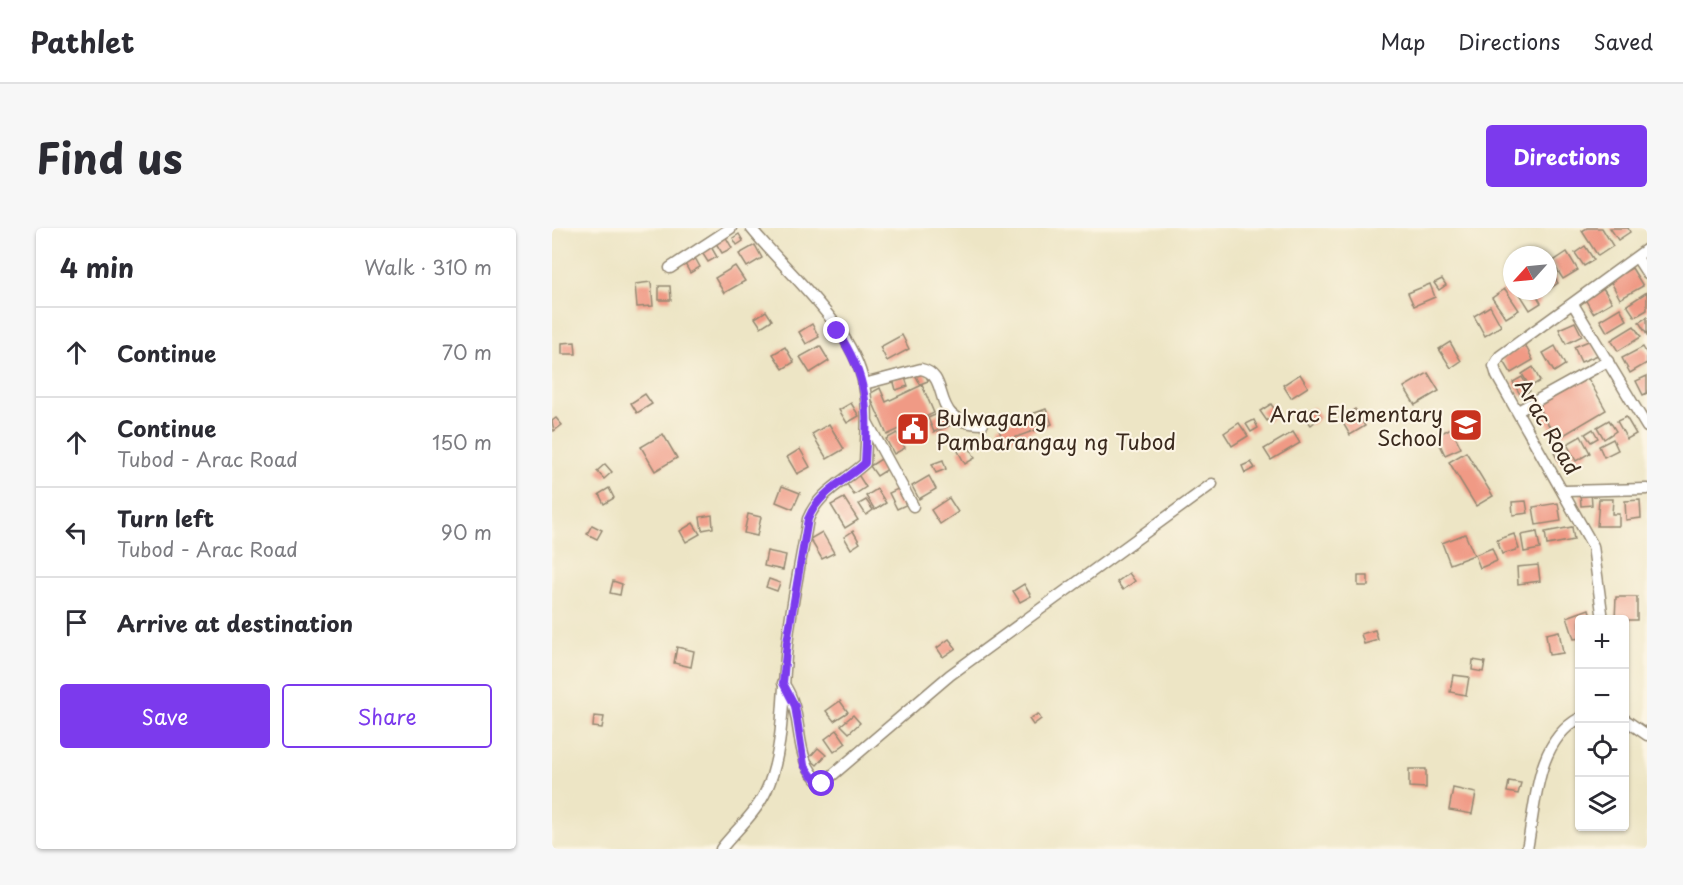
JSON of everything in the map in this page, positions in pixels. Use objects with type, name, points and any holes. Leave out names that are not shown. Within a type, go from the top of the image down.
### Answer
[{"type":"street","points":[[670,268],[731,228]]},
{"type":"street","points":[[721,849],[766,792],[775,758],[787,642],[808,519],[814,505],[826,492],[865,463],[867,422],[864,384],[854,356],[812,297],[751,228]]},
{"type":"street","name":"Arac Road","points":[[1602,615],[1593,546],[1565,491],[1497,376],[1494,366],[1500,356],[1638,258],[1647,249]]},
{"type":"street","points":[[1638,258],[1647,273]]},
{"type":"street","points":[[1573,304],[1647,427]]},
{"type":"street","points":[[1518,411],[1608,361]]},
{"type":"street","points":[[864,384],[921,369],[929,370],[935,378],[946,409],[956,420],[968,424],[983,424]]},
{"type":"street","points":[[867,422],[913,506]]},
{"type":"street","points":[[783,683],[795,706],[804,765],[822,784],[950,675],[1212,484]]},
{"type":"street","points":[[1565,491],[1647,489]]},
{"type":"street","points":[[1527,849],[1538,787],[1552,743],[1567,725],[1575,721]]},
{"type":"street","points":[[1629,722],[1647,735]]},
{"type":"building","points":[[1587,228],[1602,228],[1613,246],[1598,256],[1582,231]]},
{"type":"building","points":[[1610,228],[1628,228],[1630,232],[1618,240]]},
{"type":"building","points":[[724,234],[732,248],[722,253],[714,240]]},
{"type":"building","points":[[739,234],[743,241],[737,245],[733,238]]},
{"type":"building","points":[[710,245],[717,257],[708,262],[701,251]]},
{"type":"building","points":[[755,245],[762,258],[747,267],[739,254]]},
{"type":"building","points":[[1585,246],[1594,260],[1584,266],[1575,253]]},
{"type":"building","points":[[1567,252],[1578,270],[1563,279],[1557,270],[1557,259]]},
{"type":"building","points":[[694,256],[700,267],[690,273],[684,262]]},
{"type":"building","points":[[735,266],[745,281],[724,293],[715,278]]},
{"type":"building","points":[[1632,268],[1643,286],[1620,299],[1610,280]]},
{"type":"building","points":[[1442,279],[1446,285],[1439,290],[1434,283]]},
{"type":"building","points":[[651,282],[653,306],[637,307],[635,284]]},
{"type":"building","points":[[1430,284],[1435,297],[1414,306],[1408,293]]},
{"type":"building","points":[[659,286],[670,286],[671,300],[659,300]]},
{"type":"building","points":[[1603,288],[1612,302],[1593,313],[1585,299]]},
{"type":"building","points":[[1503,290],[1503,300],[1512,300],[1519,310],[1506,318],[1492,298]]},
{"type":"building","points":[[1647,292],[1647,310],[1635,317],[1627,305]]},
{"type":"building","points":[[1524,300],[1539,300],[1541,303],[1530,310]]},
{"type":"building","points":[[1490,306],[1501,326],[1485,336],[1474,316]]},
{"type":"building","points":[[1620,308],[1627,320],[1607,332],[1600,320]]},
{"type":"building","points":[[766,311],[772,320],[761,327],[755,318]]},
{"type":"building","points":[[1647,317],[1647,335],[1639,322]]},
{"type":"building","points":[[1575,322],[1582,336],[1566,344],[1559,329]]},
{"type":"building","points":[[812,324],[819,337],[806,344],[799,332]]},
{"type":"building","points":[[1634,326],[1641,337],[1618,351],[1611,340]]},
{"type":"building","points":[[902,335],[909,349],[887,361],[880,347]]},
{"type":"building","points":[[1591,340],[1598,355],[1581,362],[1574,347]]},
{"type":"building","points":[[575,342],[576,354],[562,354],[562,343]]},
{"type":"building","points":[[1450,342],[1461,361],[1451,368],[1439,349]]},
{"type":"building","points":[[1525,345],[1533,360],[1511,373],[1502,358]]},
{"type":"building","points":[[820,346],[829,361],[810,373],[800,357]]},
{"type":"building","points":[[1555,346],[1565,365],[1554,372],[1543,353]]},
{"type":"building","points":[[785,347],[794,362],[783,369],[773,354]]},
{"type":"building","points":[[1643,347],[1647,354],[1647,363],[1630,373],[1622,358]]},
{"type":"building","points":[[1533,367],[1540,381],[1530,387],[1522,374]]},
{"type":"building","points":[[924,370],[928,381],[920,384],[915,374]]},
{"type":"building","points":[[1428,373],[1439,391],[1415,405],[1404,387]]},
{"type":"building","points":[[1300,374],[1308,387],[1291,398],[1283,385]]},
{"type":"building","points":[[904,375],[908,386],[896,390],[893,379]]},
{"type":"building","points":[[1586,375],[1606,410],[1557,439],[1536,404]]},
{"type":"building","points":[[1647,376],[1647,393],[1643,395],[1636,381]]},
{"type":"building","points":[[1522,377],[1530,391],[1521,396],[1513,382]]},
{"type":"building","points":[[922,385],[934,413],[887,435],[869,394],[880,388],[886,402]]},
{"type":"building","points":[[645,394],[652,404],[637,413],[631,403]]},
{"type":"building","points":[[851,403],[859,416],[847,423],[839,410]]},
{"type":"building","points":[[1271,404],[1278,414],[1267,421],[1260,411]]},
{"type":"building","points":[[1313,407],[1321,417],[1311,425],[1303,415]]},
{"type":"building","points":[[1046,409],[1052,424],[1003,442],[998,426]]},
{"type":"building","points":[[1355,409],[1365,426],[1350,435],[1340,418]]},
{"type":"building","points":[[945,411],[951,425],[934,432],[928,418]]},
{"type":"building","points":[[1626,417],[1636,434],[1627,439],[1617,421]]},
{"type":"building","points":[[556,418],[562,425],[554,431],[552,421]]},
{"type":"building","points":[[1254,420],[1258,428],[1251,432],[1246,424]]},
{"type":"building","points":[[1609,420],[1616,431],[1604,439],[1597,427]]},
{"type":"building","name":"Bulwagang Pambarangay ng Tubod","points":[[916,423],[919,430],[909,434],[906,428]]},
{"type":"building","points":[[1239,423],[1248,436],[1232,446],[1224,433]]},
{"type":"building","points":[[829,424],[844,449],[827,459],[812,434]]},
{"type":"building","points":[[1451,428],[1461,448],[1445,455],[1436,436]]},
{"type":"building","points":[[1593,429],[1598,438],[1591,442],[1585,434]]},
{"type":"building","points":[[1293,432],[1300,443],[1271,460],[1264,449]]},
{"type":"building","points":[[897,433],[905,448],[894,454],[886,439]]},
{"type":"building","points":[[663,434],[677,458],[655,471],[641,447]]},
{"type":"building","points":[[1581,436],[1590,453],[1576,461],[1567,444]]},
{"type":"building","points":[[1613,439],[1618,450],[1604,457],[1599,446]]},
{"type":"building","points":[[968,445],[975,458],[965,464],[958,451]]},
{"type":"building","points":[[1564,448],[1570,460],[1561,465],[1554,453]]},
{"type":"building","points":[[800,449],[810,467],[797,474],[787,457]]},
{"type":"building","points":[[1466,452],[1493,496],[1476,506],[1449,462]]},
{"type":"building","points":[[881,459],[888,469],[877,476],[870,466]]},
{"type":"building","points":[[943,460],[946,469],[936,473],[932,464]]},
{"type":"building","points":[[1251,462],[1255,468],[1245,473],[1242,466]]},
{"type":"building","points":[[605,464],[612,472],[604,479],[597,471]]},
{"type":"building","points":[[857,473],[866,487],[854,495],[845,481]]},
{"type":"building","points":[[929,476],[936,489],[919,499],[912,486]]},
{"type":"building","points":[[782,486],[800,493],[793,509],[776,502]]},
{"type":"building","points":[[902,487],[910,503],[897,509],[889,493]]},
{"type":"building","points":[[609,488],[614,498],[604,504],[599,494]]},
{"type":"building","points":[[877,489],[886,503],[875,510],[866,496]]},
{"type":"building","points":[[1591,491],[1592,505],[1581,506],[1580,492]]},
{"type":"building","points":[[844,498],[858,520],[845,528],[831,505]]},
{"type":"building","points":[[949,498],[958,512],[940,524],[931,510]]},
{"type":"building","points":[[1599,499],[1613,499],[1612,514],[1619,514],[1619,526],[1597,526]]},
{"type":"building","points":[[866,500],[873,510],[866,515],[859,504]]},
{"type":"building","points":[[1640,500],[1641,518],[1626,520],[1625,501]]},
{"type":"building","points":[[1526,501],[1528,513],[1513,515],[1512,502]]},
{"type":"building","points":[[1558,503],[1561,521],[1536,525],[1533,507]]},
{"type":"building","points":[[748,514],[761,517],[757,536],[744,533]]},
{"type":"building","points":[[712,515],[713,528],[702,530],[700,517]]},
{"type":"building","points":[[693,523],[700,534],[686,542],[680,531]]},
{"type":"building","points":[[592,525],[602,530],[597,539],[587,534]]},
{"type":"building","points":[[1572,527],[1574,540],[1547,545],[1545,532]]},
{"type":"building","points":[[853,531],[860,543],[851,549],[844,537]]},
{"type":"building","points":[[822,532],[834,553],[822,559],[810,539]]},
{"type":"building","points":[[1537,532],[1540,549],[1524,552],[1521,535]]},
{"type":"building","points":[[1465,534],[1474,555],[1450,564],[1442,543]]},
{"type":"building","points":[[1514,534],[1519,549],[1502,554],[1497,540]]},
{"type":"building","points":[[1492,548],[1497,561],[1480,568],[1475,555]]},
{"type":"building","points":[[767,551],[786,555],[783,570],[764,566]]},
{"type":"building","points":[[1538,565],[1540,581],[1518,584],[1517,567]]},
{"type":"building","points":[[1129,573],[1135,581],[1123,590],[1117,582]]},
{"type":"building","points":[[1358,576],[1368,576],[1368,586],[1358,586]]},
{"type":"building","points":[[769,579],[780,583],[777,591],[766,587]]},
{"type":"building","points":[[613,581],[622,584],[620,595],[610,593]]},
{"type":"building","points":[[1024,584],[1031,596],[1020,602],[1013,591]]},
{"type":"building","points":[[1616,597],[1637,597],[1637,620],[1629,620],[1629,615],[1615,615]]},
{"type":"building","points":[[1589,609],[1591,615],[1575,615],[1574,639],[1567,617]]},
{"type":"building","points":[[1375,630],[1378,640],[1364,644],[1361,634]]},
{"type":"building","points":[[1559,631],[1563,653],[1549,655],[1546,634]]},
{"type":"building","points":[[949,639],[956,648],[943,657],[937,648]]},
{"type":"building","points":[[677,647],[694,651],[691,667],[674,663]]},
{"type":"building","points":[[1473,660],[1485,662],[1483,672],[1472,670]]},
{"type":"building","points":[[1453,675],[1469,677],[1466,695],[1450,692]]},
{"type":"building","points":[[840,701],[848,712],[834,721],[826,711]]},
{"type":"building","points":[[1038,714],[1041,719],[1033,725],[1029,719]]},
{"type":"building","points":[[853,715],[860,723],[849,733],[841,725]]},
{"type":"building","points":[[594,716],[604,717],[602,728],[593,727]]},
{"type":"building","points":[[837,730],[846,743],[834,752],[825,739]]},
{"type":"building","points":[[818,748],[826,755],[817,765],[809,758]]},
{"type":"building","points":[[1409,769],[1426,769],[1426,788],[1409,787]]},
{"type":"building","points":[[1509,781],[1521,783],[1518,794],[1507,792]]},
{"type":"building","points":[[1453,788],[1476,793],[1472,814],[1449,810]]},
{"type":"place","name":"Arac Elementary School","points":[[1466,425]]},
{"type":"place","name":"Bulwagang Pambarangay ng Tubod","points":[[913,429]]},
{"type":"route","points":[[822,784],[804,765],[795,706],[792,695],[783,683],[787,642],[808,519],[814,505],[826,492],[852,475],[865,463],[867,422],[864,384],[854,356],[837,331]]}]
